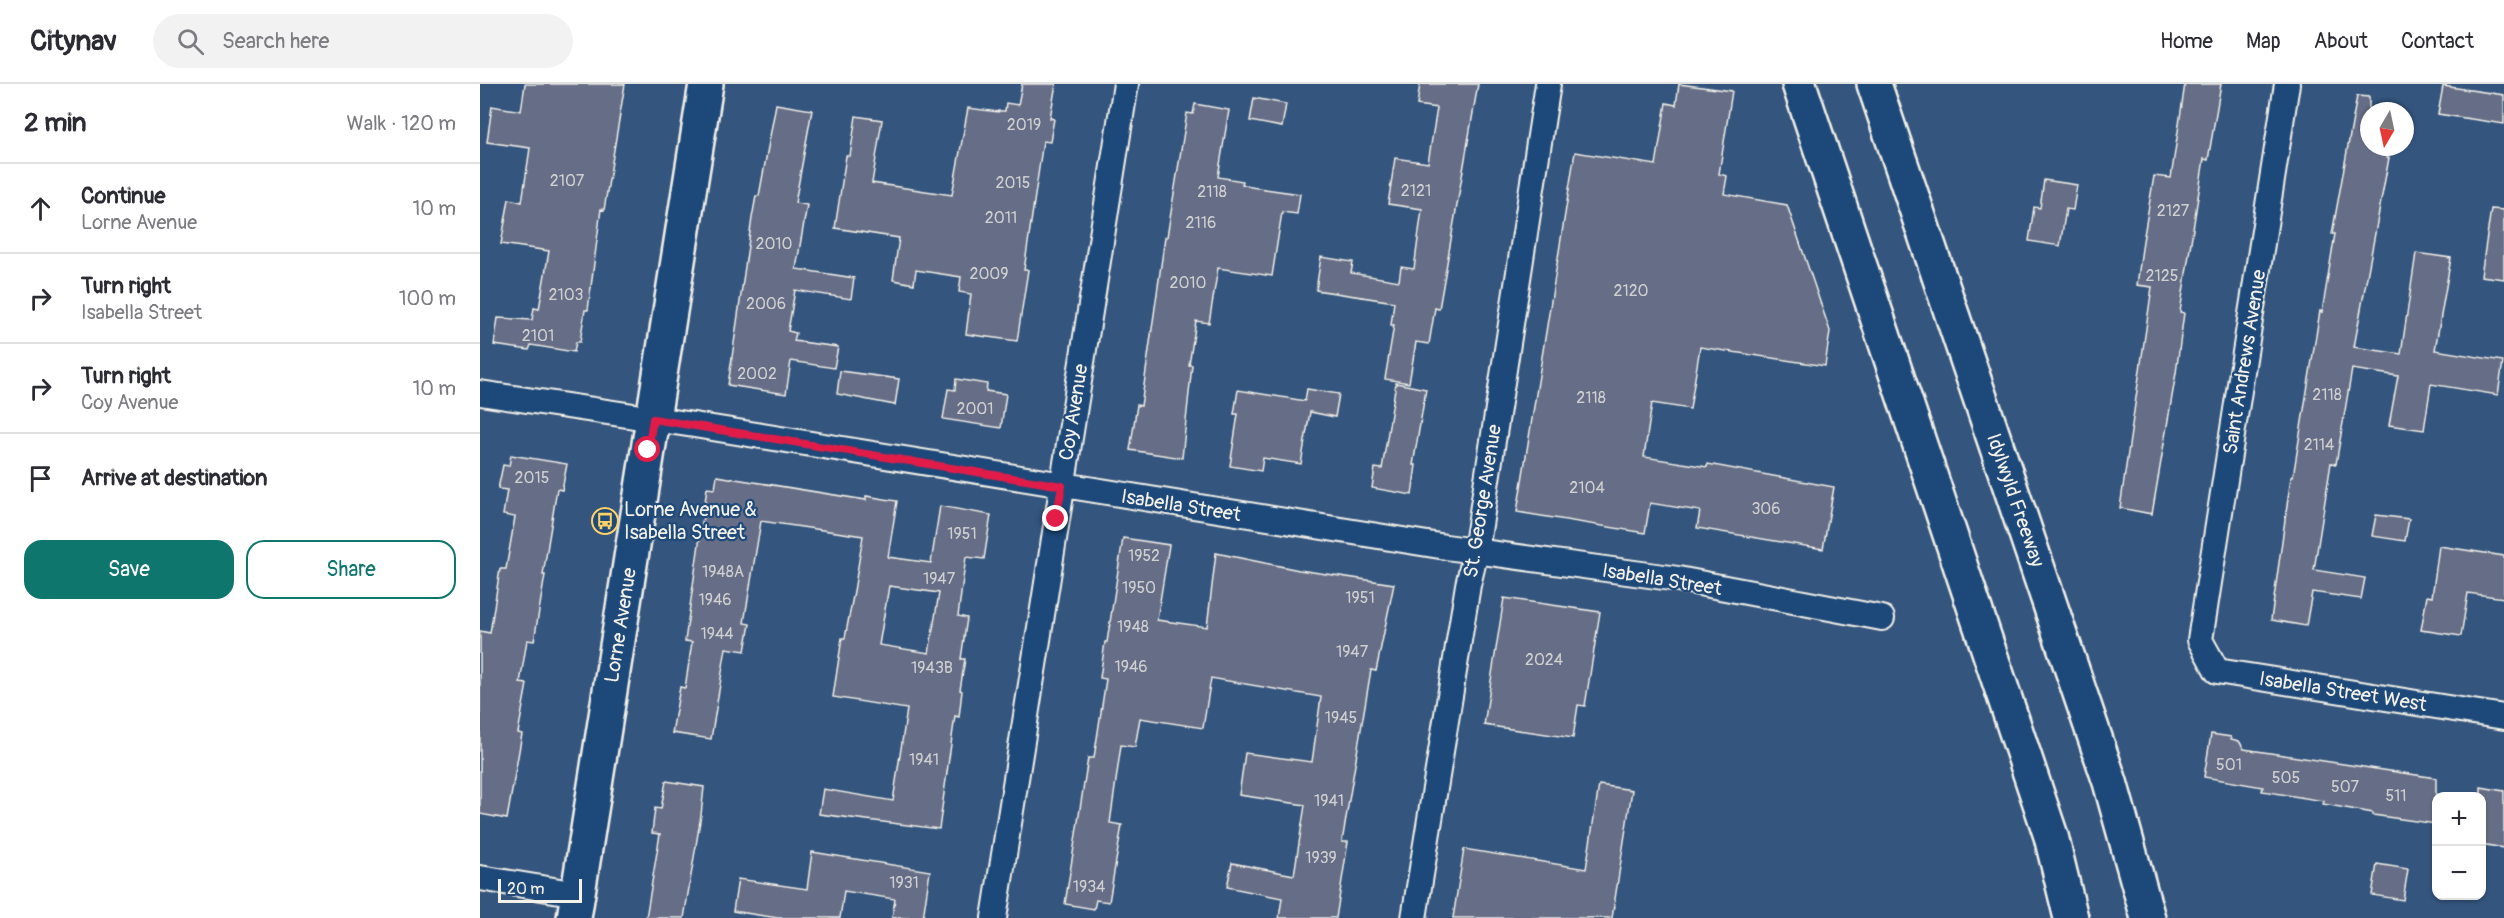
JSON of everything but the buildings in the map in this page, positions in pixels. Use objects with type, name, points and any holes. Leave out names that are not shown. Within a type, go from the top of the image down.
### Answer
[{"type":"main road","name":"Lorne Avenue","points":[[576,906],[706,84]]},
{"type":"main road","points":[[1799,84],[2051,836],[2071,918]]},
{"type":"main road","name":"Idylwyld Freeway","points":[[1874,84],[2110,782],[2148,918]]},
{"type":"street","name":"Coy Avenue","points":[[994,918],[1126,84]]},
{"type":"street","name":"St. George Avenue","points":[[1414,918],[1476,551],[1548,84]]},
{"type":"street","name":"Saint Andrews Avenue","points":[[2200,640],[2287,84]]},
{"type":"street","name":"Isabella Street","points":[[480,393],[1476,551],[1678,579],[1882,618]]},
{"type":"street","name":"Isabella Street West","points":[[2200,640],[2217,671],[2504,717]]},
{"type":"street","points":[[480,878],[576,906]]},
{"type":"place","name":"Lorne Avenue & Isabella Street","points":[[605,521]]},
{"type":"route","points":[[648,450],[653,419],[1062,486],[1056,519]]}]
